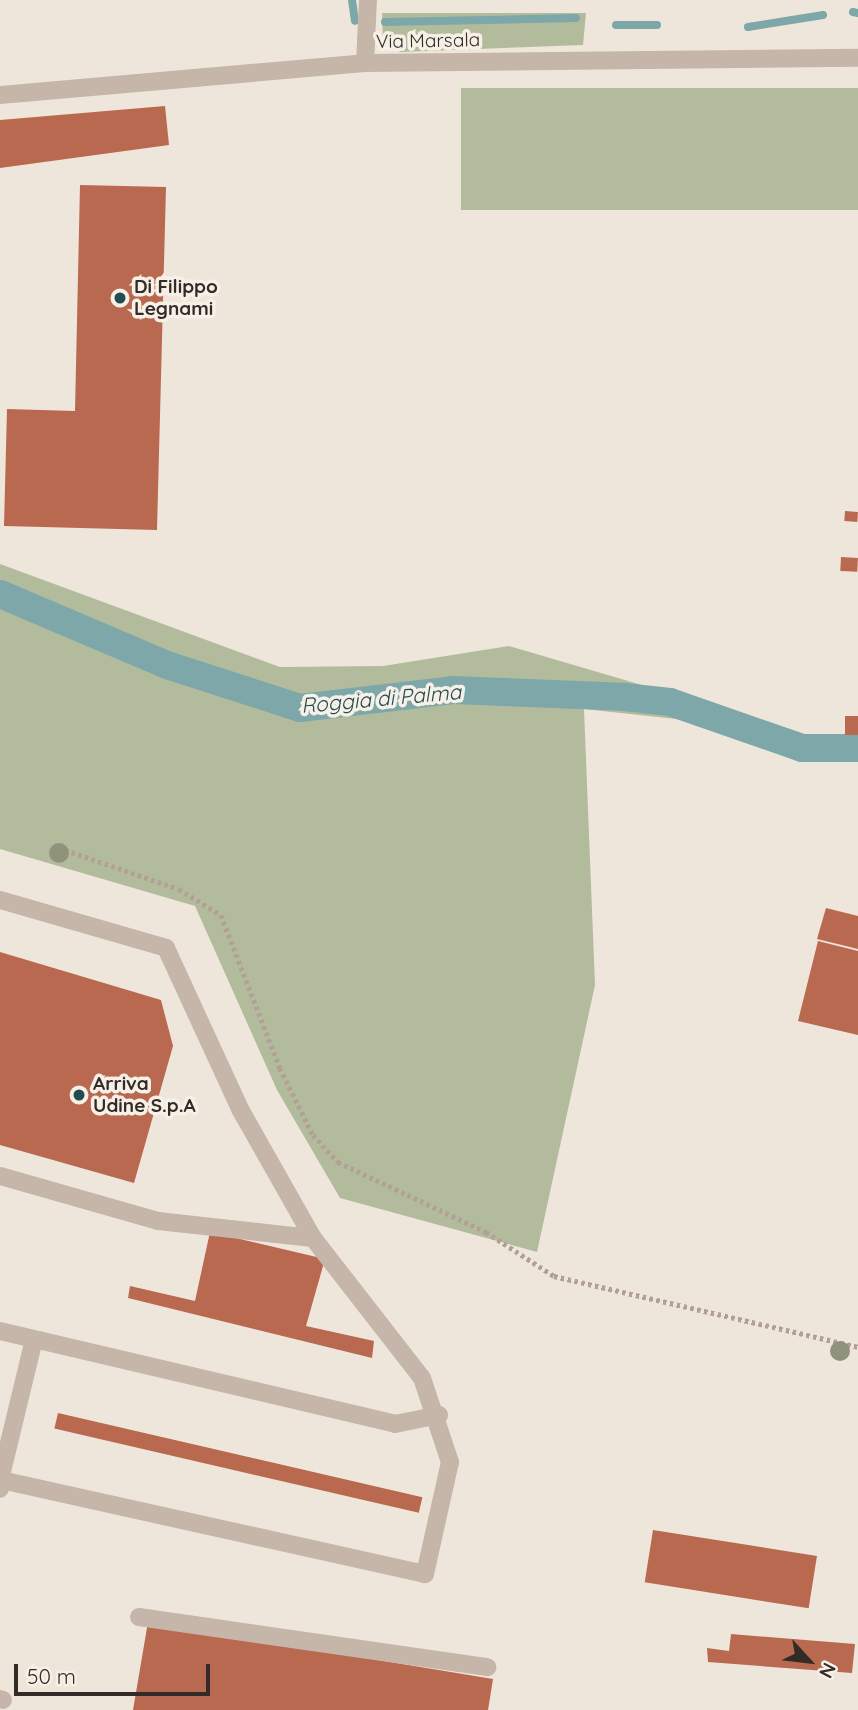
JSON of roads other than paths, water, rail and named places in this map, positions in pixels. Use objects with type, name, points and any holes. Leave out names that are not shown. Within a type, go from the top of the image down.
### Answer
[{"type":"street","points":[[365,63],[368,0]]},
{"type":"street","name":"Via Marsala","points":[[0,95],[365,63],[858,58]]},
{"type":"street","points":[[0,900],[166,948],[240,1109],[313,1238],[412,1363],[439,1415],[450,1486],[425,1574],[1,1483],[33,1344]]},
{"type":"street","points":[[0,1176],[158,1221],[313,1238]]},
{"type":"street","points":[[0,1331],[33,1344],[395,1424],[439,1415]]},
{"type":"street","points":[[139,1617],[487,1667]]},
{"type":"waterway","points":[[352,0],[355,21]]},
{"type":"waterway","points":[[853,12],[858,13]]},
{"type":"waterway","points":[[748,27],[823,15]]},
{"type":"waterway","points":[[385,22],[576,18]]},
{"type":"waterway","points":[[616,25],[657,25]]},
{"type":"waterway","name":"Roggia di Palma","points":[[0,594],[170,666],[300,708],[453,690],[624,697],[670,702],[802,748],[858,748]]},
{"type":"place","name":"Di Filippo Legnami","points":[[120,298]]},
{"type":"place","name":"Arriva Udine S.p.A","points":[[79,1095]]}]
